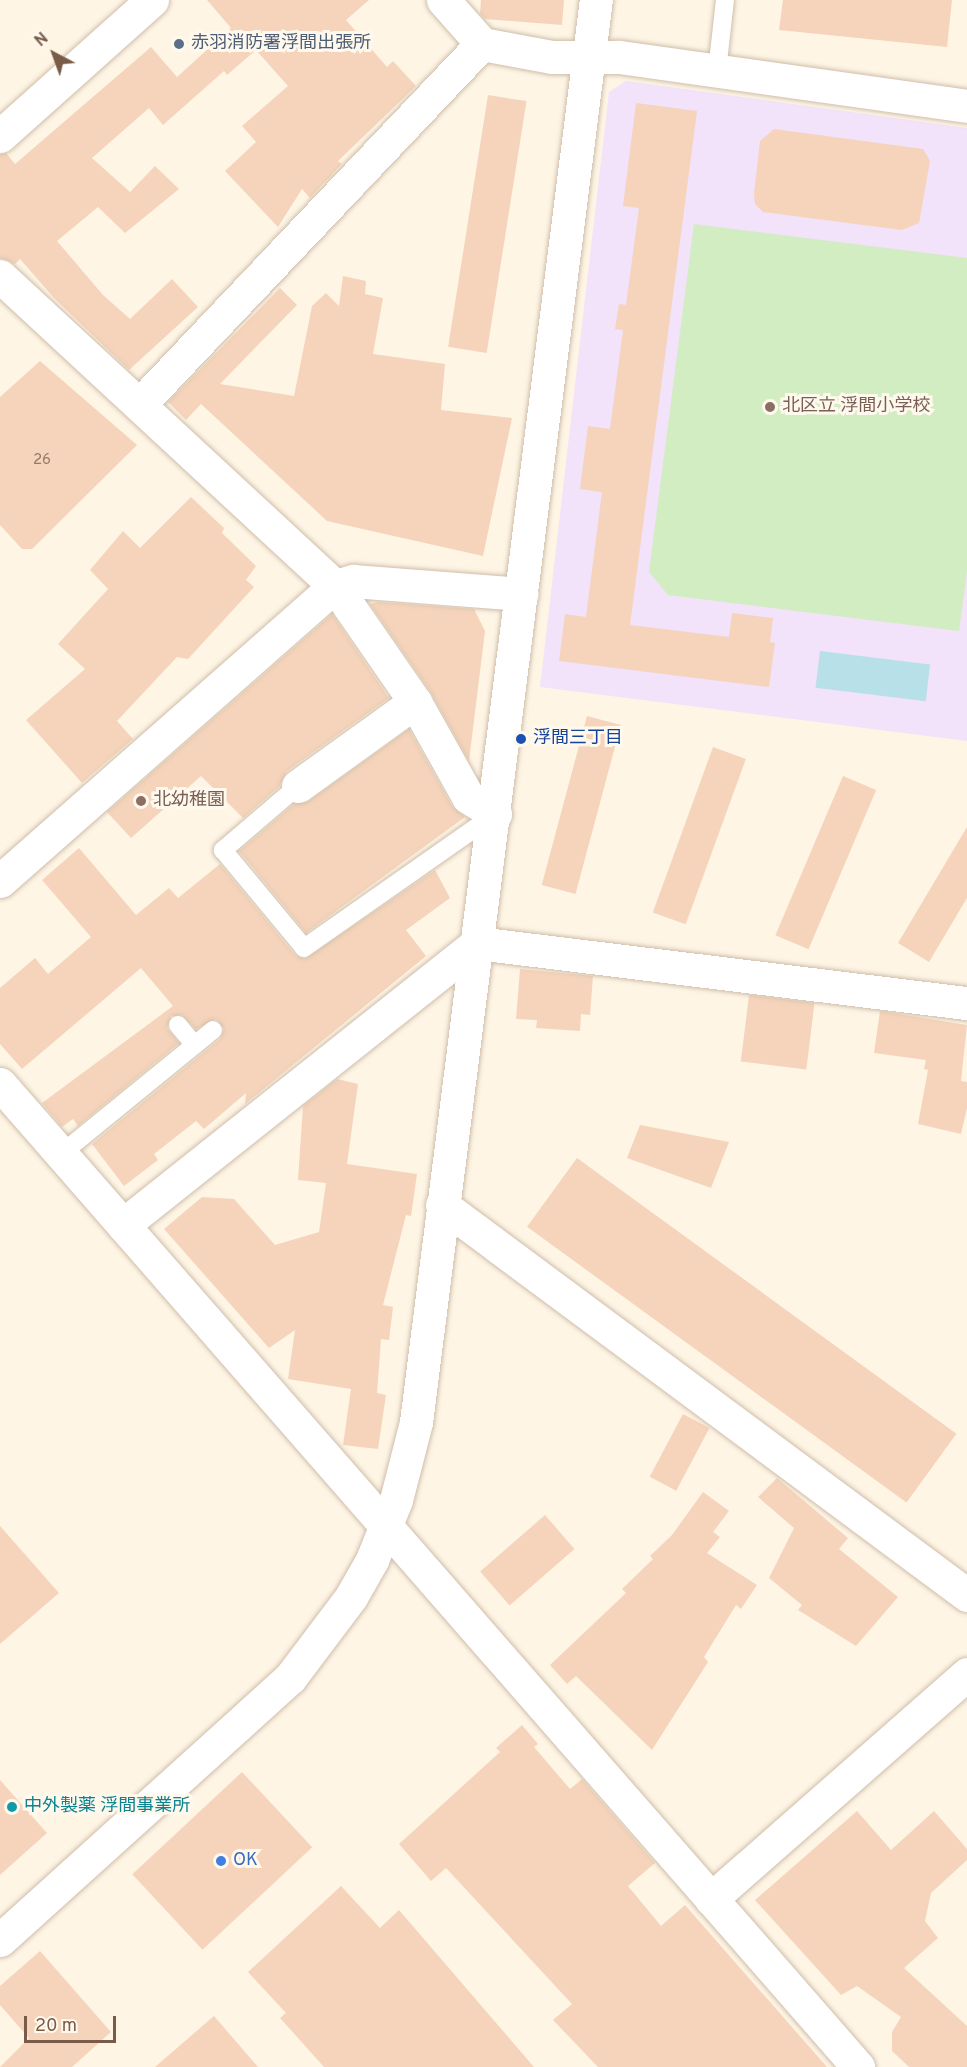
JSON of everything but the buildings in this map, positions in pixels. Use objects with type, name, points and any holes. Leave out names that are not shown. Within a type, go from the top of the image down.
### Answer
[{"type":"street","points":[[0,136],[152,0]]},
{"type":"street","points":[[443,0],[482,44],[552,57],[619,57],[967,106]]},
{"type":"street","points":[[0,1940],[290,1677],[351,1597],[386,1528],[416,1422],[442,1205],[495,814],[596,0]]},
{"type":"street","points":[[140,404],[482,44]]},
{"type":"street","points":[[0,276],[334,586],[415,702],[468,797],[495,814]]},
{"type":"street","points":[[0,881],[334,586],[353,581],[522,594]]},
{"type":"street","points":[[297,786],[415,702]]},
{"type":"street","points":[[123,1225],[477,943],[967,1003]]},
{"type":"street","points":[[0,1084],[858,2067]]},
{"type":"street","points":[[442,1205],[967,1594]]},
{"type":"street","points":[[711,1899],[967,1674]]},
{"type":"lane","points":[[717,71],[725,0]]},
{"type":"lane","points":[[297,786],[223,850],[304,948],[495,814]]},
{"type":"lane","points":[[178,1025],[195,1045]]},
{"type":"lane","points":[[61,1154],[213,1030]]},
{"type":"shaded area","name":"北区立 浮間小学校","points":[[626,81],[967,128],[967,741],[540,687],[609,92]]},
{"type":"green space","points":[[694,224],[967,258],[967,571],[959,631],[668,595],[649,572]]},
{"type":"water","points":[[820,651],[930,665],[926,701],[815,688]]},
{"type":"place","name":"赤羽消防署浮間出張所","points":[[179,44]]},
{"type":"place","name":"北区立 浮間小学校","points":[[770,407]]},
{"type":"place","name":"浮間三丁目","points":[[521,739]]},
{"type":"place","name":"北幼稚園","points":[[141,801]]},
{"type":"place","name":"中外製薬 浮間事業所","points":[[12,1807]]},
{"type":"place","name":"OK","points":[[221,1861]]}]
